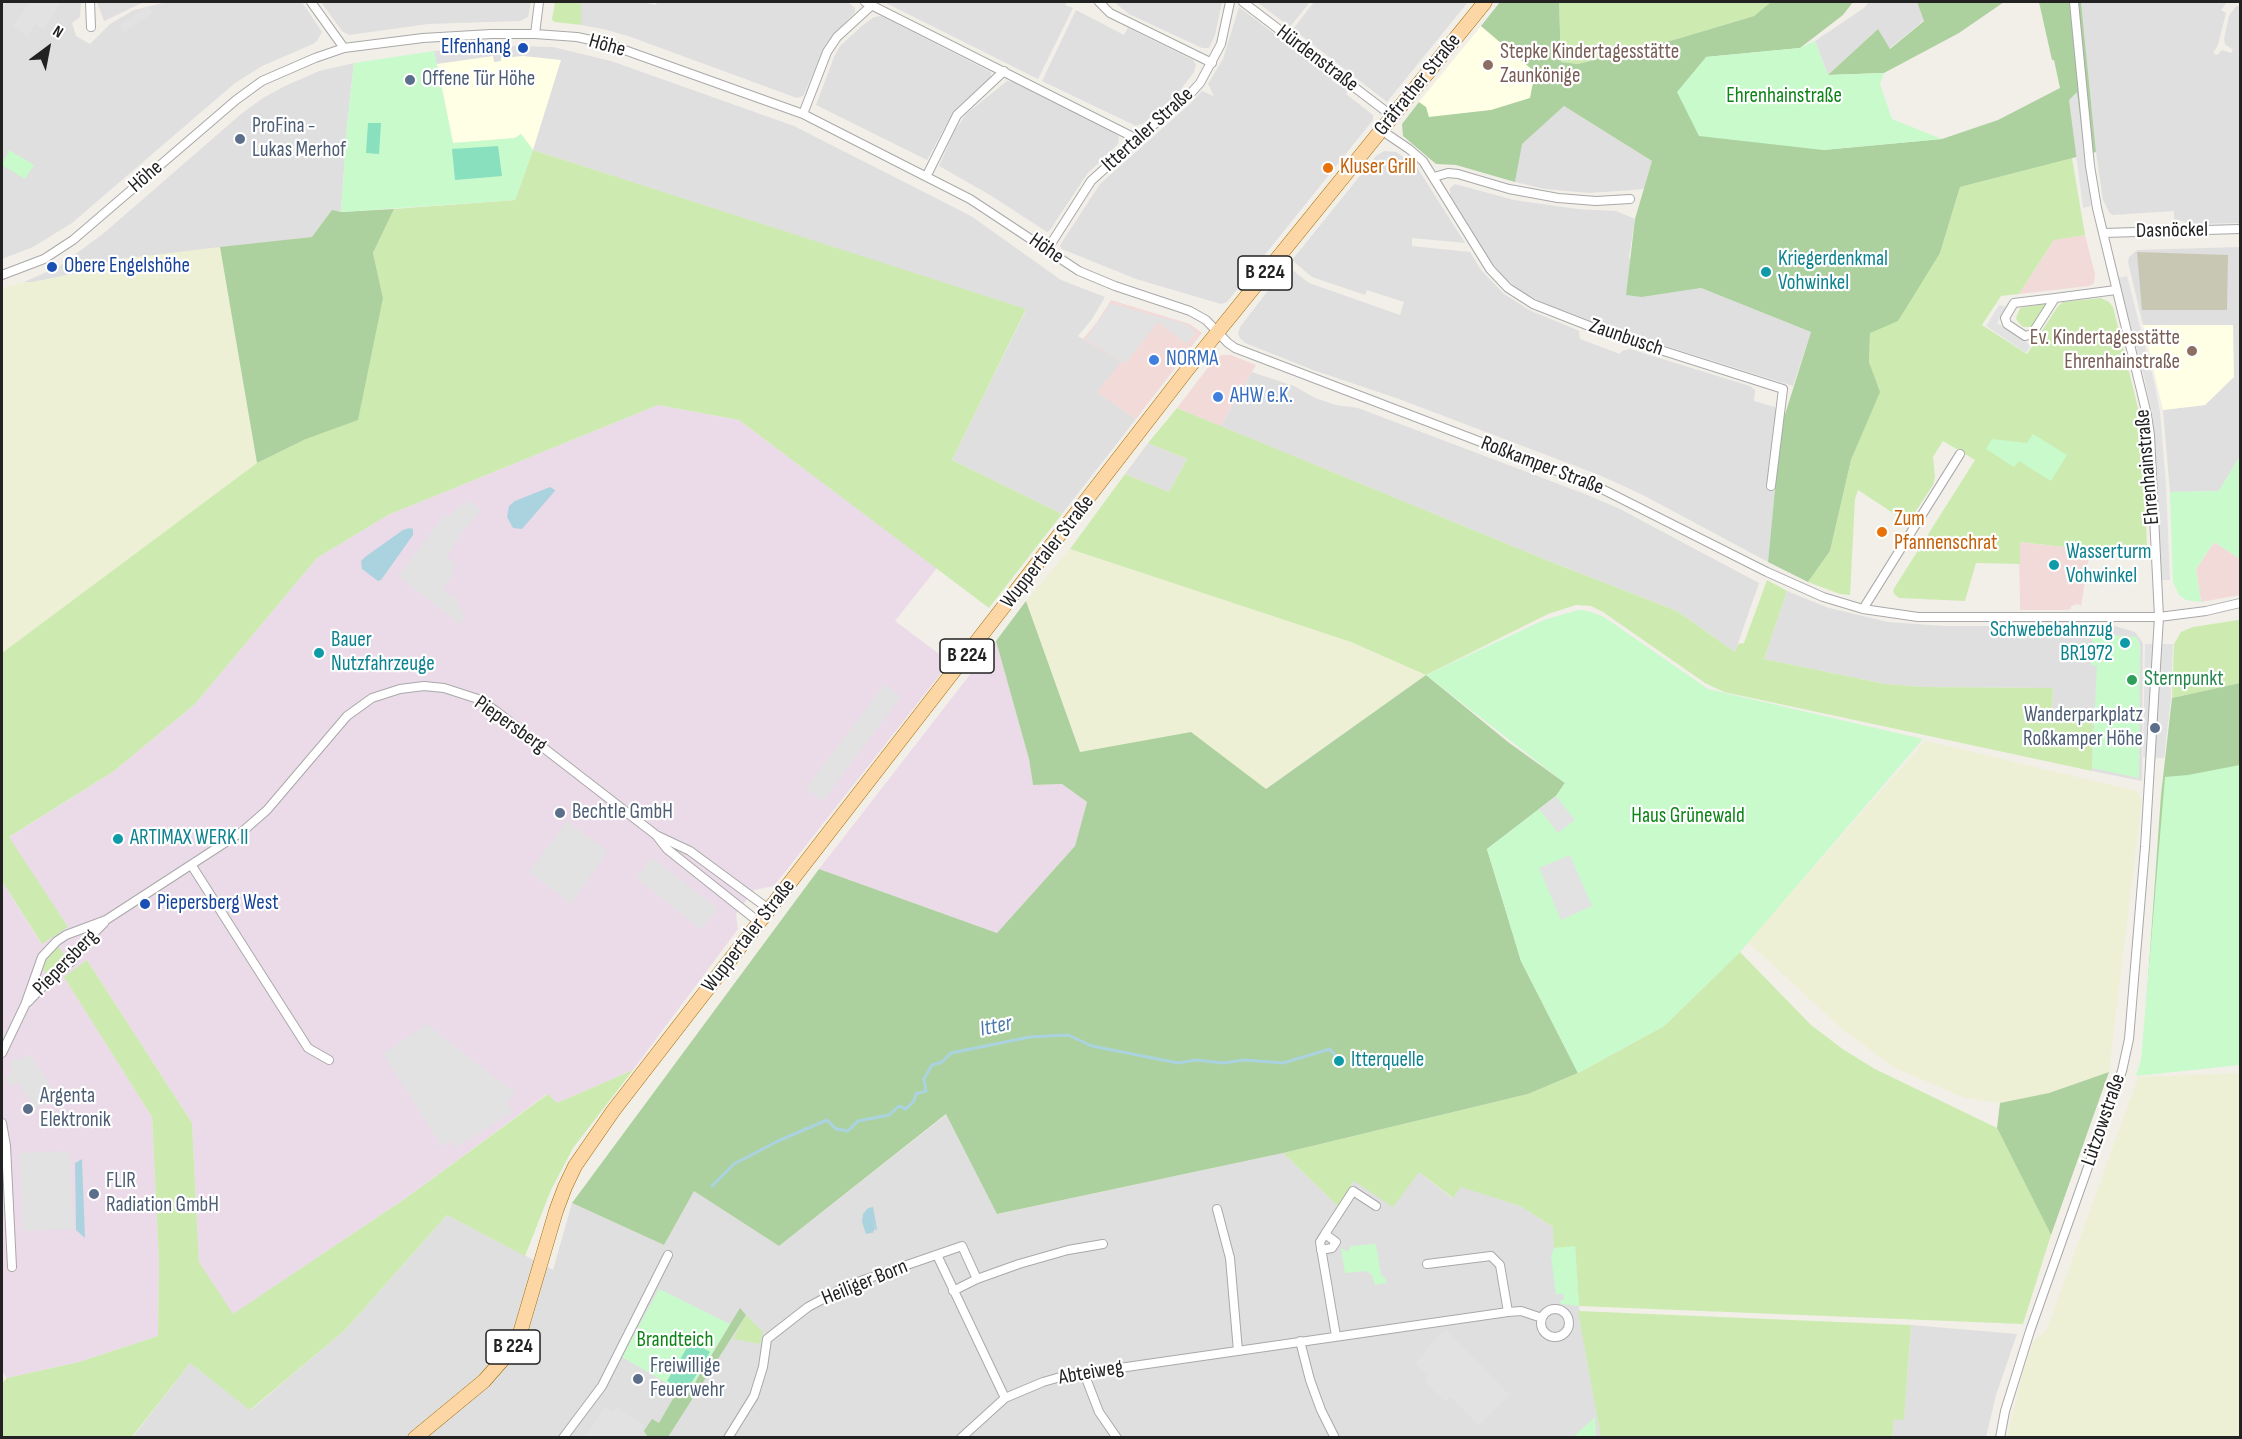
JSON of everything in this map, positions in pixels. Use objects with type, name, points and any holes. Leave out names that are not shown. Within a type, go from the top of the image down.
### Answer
[{"type":"main road","name":"Gräfrather Straße","points":[[1126,450],[1187,370],[1485,2]]},
{"type":"main road","name":"Wuppertaler Straße","points":[[415,1437],[484,1381],[512,1350],[520,1333],[556,1211],[575,1166],[620,1102],[1126,450]]},
{"type":"street","points":[[90,2],[92,27]]},
{"type":"street","points":[[311,2],[344,48]]},
{"type":"street","points":[[535,34],[539,2]]},
{"type":"street","points":[[1099,2],[1110,13],[1212,63]]},
{"type":"street","name":"Ittertaler Straße","points":[[1047,250],[1091,181],[1200,83],[1221,44],[1230,2]]},
{"type":"street","name":"Hürdenstraße","points":[[1243,2],[1392,116]]},
{"type":"street","name":"Ehrenhainstraße","points":[[2074,2],[2090,166],[2103,233],[2150,435],[2159,617],[2149,790]]},
{"type":"street","points":[[803,114],[827,52],[837,37],[869,3],[1137,139]]},
{"type":"street","name":"Höhe","points":[[2,275],[44,259],[73,240],[236,100],[262,81],[344,48],[423,38],[535,34],[605,43],[803,114],[927,175],[991,211],[1064,262],[1096,279],[1190,311],[1206,320],[1218,333]]},
{"type":"street","points":[[927,175],[957,115],[1004,71]]},
{"type":"street","name":"Zaunbusch","points":[[1380,130],[1423,161],[1490,269],[1508,288],[1533,304],[1607,333],[1783,389],[1771,486]]},
{"type":"street","points":[[1434,177],[1448,173],[1458,174],[1509,189],[1558,198],[1596,201],[1630,199]]},
{"type":"street","name":"Dasnöckel","points":[[2103,233],[2241,230]]},
{"type":"street","points":[[2055,298],[2032,334],[2025,336],[2007,324],[2005,318],[2014,303],[2116,290]]},
{"type":"street","name":"Roßkamper Straße","points":[[1218,333],[1228,343],[1244,352],[1596,486],[1816,595],[1863,609],[1918,617],[2159,617]]},
{"type":"street","points":[[1863,609],[1960,454]]},
{"type":"street","points":[[2159,617],[2206,611],[2241,603]]},
{"type":"street","name":"Piepersberg","points":[[2,1053],[26,1005],[42,957],[49,948],[66,935],[106,920],[255,823],[335,727],[360,705],[372,698],[400,689],[424,686],[444,688],[478,699],[656,835],[690,851],[770,910]]},
{"type":"street","name":"Lützowstraße","points":[[2000,1437],[2005,1411],[2030,1331],[2122,1071],[2129,1039],[2149,790]]},
{"type":"street","name":"Piepersberg","points":[[656,835],[667,849],[760,923]]},
{"type":"street","points":[[192,866],[308,1048],[329,1060]]},
{"type":"street","name":"Piepersberg","points":[[26,1005],[47,982],[72,962],[106,920]]},
{"type":"street","points":[[2,1123],[6,1146],[12,1267]]},
{"type":"street","points":[[1335,1336],[1320,1242],[1353,1191],[1376,1206]]},
{"type":"street","points":[[1217,1209],[1230,1258],[1238,1351]]},
{"type":"street","points":[[1321,1250],[1332,1248],[1336,1242],[1325,1234]]},
{"type":"street","points":[[953,1291],[977,1279],[1019,1264],[1060,1252],[1103,1244]]},
{"type":"street","name":"Heiliger Born","points":[[728,1437],[754,1396],[763,1367],[767,1339],[788,1321],[824,1297],[849,1285],[962,1246],[977,1279]]},
{"type":"street","points":[[563,1437],[602,1386],[668,1255]]},
{"type":"street","points":[[937,1255],[1005,1398]]},
{"type":"street","points":[[1427,1264],[1491,1256],[1500,1265],[1508,1312]]},
{"type":"street","name":"Abteiweg","points":[[962,1437],[1005,1398],[1043,1382],[1084,1373],[1508,1312],[1521,1311],[1542,1318]]},
{"type":"street","points":[[1300,1341],[1310,1380],[1321,1410],[1335,1437]]},
{"type":"street","points":[[1084,1373],[1099,1412],[1117,1437]]},
{"type":"shaded area","points":[[2,2],[81,2],[80,17],[72,23],[76,36],[90,44],[110,24],[134,10],[167,2],[302,2],[322,32],[313,44],[262,66],[235,83],[72,223],[33,247],[2,259]]},
{"type":"shaded area","points":[[29,2],[61,2],[44,29],[35,24],[28,36],[13,27]]},
{"type":"shaded area","points":[[97,2],[144,2],[104,21]]},
{"type":"shaded area","points":[[321,2],[531,2],[528,17],[520,21],[428,24],[349,35],[342,31]]},
{"type":"shaded area","points":[[581,2],[642,2],[656,5],[657,2],[848,2],[855,8],[855,12],[826,44],[803,96],[797,98],[628,36],[581,25]]},
{"type":"shaded area","points":[[884,2],[1067,2],[1065,5],[1073,8],[1038,79]]},
{"type":"shaded area","points":[[1114,2],[1222,2],[1215,35],[1209,48],[1202,48],[1129,14]]},
{"type":"shaded area","points":[[1257,2],[1310,2],[1290,27]]},
{"type":"shaded area","points":[[1314,2],[1468,2],[1387,102],[1293,29]]},
{"type":"shaded area","points":[[1869,2],[1917,2],[1924,20],[1889,49],[1878,29],[1828,75],[1815,41],[1864,8]]},
{"type":"shaded area","points":[[2081,2],[2227,2],[2221,10],[2226,13],[2218,45],[2213,53],[2217,55],[2222,50],[2231,53],[2233,50],[2225,44],[2224,39],[2229,16],[2236,6],[2240,6],[2240,223],[2193,224],[2174,219],[2174,211],[2112,215],[2109,212],[2103,200],[2096,152]]},
{"type":"shaded area","points":[[148,6],[153,13],[124,32],[119,25]]},
{"type":"shaded area","points":[[1239,7],[1348,90],[1346,94],[1373,115],[1373,120],[1227,302],[1221,304],[1136,279],[1062,249],[1060,246],[1062,242],[1100,184],[1202,91],[1214,96],[1208,84],[1223,59]]},
{"type":"shaded area","points":[[1076,10],[1124,35],[1128,28],[1193,60],[1196,65],[1194,72],[1179,92],[1144,123],[1136,126],[1042,81]]},
{"type":"shaded area","points":[[881,16],[991,72],[988,82],[952,114],[927,160],[816,105],[840,46],[863,25],[874,17]]},
{"type":"shaded area","name":"Stepke Kindertagesstätte Zaunkönige","points":[[1481,26],[1535,72],[1530,98],[1491,110],[1429,117],[1419,102]]},
{"type":"shaded area","points":[[513,46],[553,47],[611,61],[794,126],[971,216],[1061,280],[1105,297],[1092,319],[1078,336],[1122,362],[1098,392],[1136,419],[1062,514],[952,460],[1026,310],[533,150],[521,134],[453,143],[434,51]]},
{"type":"shaded area","points":[[493,56],[494,62],[501,61],[501,58],[523,56],[561,60],[533,150],[521,134],[515,138],[453,143],[437,64]]},
{"type":"shaded area","points":[[354,63],[341,212],[332,211],[313,237],[113,260],[73,274],[24,282],[58,267],[104,233],[241,114],[263,98],[319,71]]},
{"type":"shaded area","points":[[1007,81],[1014,82],[1116,133],[1119,137],[1118,144],[1087,174],[1047,232],[990,195],[939,166],[954,132],[966,114]]},
{"type":"shaded area","points":[[2077,92],[2091,206],[2083,208],[2069,100]]},
{"type":"shaded area","points":[[1564,106],[1652,161],[1645,189],[1589,193],[1545,189],[1515,182],[1521,144]]},
{"type":"shaded area","points":[[1384,151],[1396,152],[1415,164],[1465,243],[1412,238],[1412,246],[1470,252],[1481,270],[1504,294],[1531,311],[1579,331],[1580,339],[1620,354],[1630,349],[1750,386],[1755,390],[1754,401],[1775,407],[1767,487],[1775,491],[1768,562],[1643,495],[1599,475],[1399,399],[1313,370],[1245,343],[1240,338],[1238,334],[1240,327],[1287,266],[1309,283],[1400,315],[1404,302],[1367,290],[1365,295],[1312,277],[1292,260],[1376,156]]},
{"type":"shaded area","points":[[1455,184],[1514,200],[1577,209],[1616,211],[1635,219],[1629,257],[1642,297],[1701,288],[1811,332],[1793,386],[1609,328],[1522,292],[1492,263],[1450,195],[1450,188]]},
{"type":"shaded area","points":[[2085,235],[2095,274],[2094,283],[2089,286],[2019,294],[2055,239]]},
{"type":"shaded area","points":[[220,247],[257,463],[2,653],[2,288],[73,274],[113,260]]},
{"type":"shaded area","points":[[2240,247],[2240,456],[2219,491],[2170,492],[2163,410],[2205,405],[2233,325],[2143,325],[2128,262],[2129,257],[2137,250]]},
{"type":"shaded area","points":[[2137,252],[2228,255],[2227,310],[2142,310]]},
{"type":"shaded area","points":[[2127,276],[2160,412],[2170,580],[2162,580],[2152,413],[2118,278]]},
{"type":"shaded area","points":[[1111,300],[1190,324],[1202,333],[1136,419],[1097,392],[1121,362],[1083,339]]},
{"type":"shaded area","points":[[1109,303],[1185,324],[1196,332],[1187,344],[1158,322],[1125,364],[1086,339],[1107,310]]},
{"type":"shaded area","points":[[1999,305],[2007,307],[1997,323],[2031,345],[2026,353],[1986,326]]},
{"type":"shaded area","name":"Ev. Kindertagesstätte Ehrenhainstraße","points":[[2143,325],[2233,325],[2234,377],[2205,405],[2163,410]]},
{"type":"shaded area","points":[[1222,355],[1231,355],[1256,365],[1220,426],[1177,408],[1213,361]]},
{"type":"shaded area","points":[[1252,372],[1294,386],[1315,398],[1336,405],[1358,408],[1585,494],[1618,508],[1759,583],[1735,652],[1677,611],[1546,560],[1220,426]]},
{"type":"shaded area","points":[[658,405],[739,420],[937,568],[895,621],[950,662],[774,886],[754,890],[736,914],[738,929],[633,1070],[557,1103],[547,1094],[406,1198],[232,1315],[199,1262],[192,1123],[87,960],[65,978],[152,1117],[159,1260],[158,1336],[79,1362],[7,1378],[2,1372],[2,881],[41,943],[68,927],[8,838],[114,771],[195,704],[317,558],[388,515]]},
{"type":"shaded area","points":[[1148,443],[1187,459],[1169,492],[1125,474]]},
{"type":"shaded area","points":[[469,500],[481,510],[460,535],[447,557],[456,564],[453,575],[443,589],[456,598],[465,617],[459,624],[398,576],[445,514],[448,517],[461,504],[464,506]]},
{"type":"shaded area","points":[[2019,542],[2090,550],[2081,606],[2078,604],[2071,606],[2071,609],[2064,610],[2020,610]]},
{"type":"shaded area","points":[[2214,542],[2240,559],[2240,595],[2201,602],[2196,569]]},
{"type":"shaded area","points":[[1070,549],[1351,642],[1426,675],[1265,789],[1191,732],[1080,752],[1026,601]]},
{"type":"shaded area","points":[[1787,591],[1829,608],[1888,622],[1944,626],[2115,626],[2135,632],[2143,643],[2142,781],[2092,771],[2093,722],[2052,715],[2053,688],[1924,687],[1885,684],[1764,659]]},
{"type":"shaded area","points":[[996,641],[1029,759],[1033,785],[1062,784],[1087,802],[1075,846],[997,933],[819,869]]},
{"type":"shaded area","name":"Wanderparkplatz Roßkamper Höhe","points":[[2145,644],[2173,644],[2171,698],[2164,758],[2143,757]]},
{"type":"shaded area","points":[[885,684],[901,697],[823,801],[806,788]]},
{"type":"shaded area","points":[[1927,741],[2136,791],[2142,799],[2109,1072],[2049,1093],[2000,1103],[1965,1098],[1895,1068],[1842,1029],[1748,942]]},
{"type":"shaded area","points":[[1556,796],[1575,820],[1558,833],[1539,809]]},
{"type":"shaded area","points":[[567,821],[608,852],[571,904],[529,872]]},
{"type":"shaded area","points":[[1570,855],[1592,906],[1561,920],[1539,868]]},
{"type":"shaded area","points":[[652,857],[718,909],[701,930],[637,878]]},
{"type":"shaded area","points":[[427,1024],[515,1093],[507,1103],[513,1112],[456,1148],[451,1141],[442,1147],[383,1054]]},
{"type":"shaded area","points":[[30,1054],[57,1096],[35,1109],[18,1082],[11,1086],[5,1078],[11,1074],[12,1069],[8,1066],[13,1058],[18,1060]]},
{"type":"shaded area","points":[[2240,1073],[2240,1437],[2007,1437],[2023,1371],[2033,1342],[2047,1329],[2138,1077]]},
{"type":"shaded area","points":[[947,1114],[998,1214],[1283,1153],[1338,1206],[1354,1181],[1419,1172],[1452,1198],[1461,1186],[1520,1206],[1553,1227],[1575,1246],[1579,1306],[1603,1437],[132,1438],[190,1363],[251,1410],[346,1329],[447,1215],[553,1270],[572,1203],[664,1245],[694,1190],[779,1246]]},
{"type":"shaded area","points":[[70,1151],[74,1229],[23,1231],[19,1153]]},
{"type":"shaded area","points":[[1911,1325],[2017,1334],[1996,1395],[1986,1437],[1892,1438],[1894,1418],[1904,1419]]},
{"type":"shaded area","points":[[1446,1329],[1510,1395],[1479,1426],[1451,1397],[1445,1402],[1424,1381],[1428,1376],[1415,1363],[1427,1351],[1425,1349]]},
{"type":"shaded area","name":"Brandteich","points":[[617,1406],[645,1425],[639,1434],[644,1437],[585,1437],[605,1407],[612,1412]]},
{"type":"green space","points":[[555,2],[581,2],[581,25],[552,20]]},
{"type":"green space","points":[[1500,2],[1559,2],[1561,62],[1578,64],[1677,39],[1754,16],[1771,2],[1853,2],[1843,15],[1800,48],[1706,57],[1823,150],[1942,139],[1998,120],[2060,88],[2039,2],[2081,2],[2096,152],[1960,187],[1940,253],[1898,321],[1870,333],[1869,362],[1880,392],[1851,460],[1830,551],[1808,582],[1768,562],[1781,427],[1811,332],[1701,288],[1642,297],[1626,295],[1635,219],[1652,161],[1564,106],[1522,144],[1515,182],[1456,165],[1436,164],[1403,136],[1402,124],[1419,102],[1426,107],[1429,117],[1491,110],[1530,98],[1535,72],[1481,26]]},
{"type":"green space","points":[[1559,2],[1771,2],[1754,16],[1677,39],[1578,64],[1561,62]]},
{"type":"green space","points":[[1917,2],[2004,2],[1959,33],[1884,73],[1828,75],[1878,29],[1890,49],[1924,21]]},
{"type":"green space","name":"Ehrenhainstraße","points":[[1815,41],[1828,75],[1884,73],[1880,84],[1892,119],[1942,139],[1823,150],[1699,136],[1677,92],[1706,57],[1800,48]]},
{"type":"green space","points":[[434,51],[453,143],[515,138],[521,134],[533,150],[515,200],[341,212],[354,63]]},
{"type":"green space","points":[[368,123],[381,123],[379,154],[366,153]]},
{"type":"green space","points":[[498,146],[502,176],[455,180],[452,149]]},
{"type":"green space","points":[[9,150],[34,165],[25,179],[2,165]]},
{"type":"green space","points":[[533,150],[1026,309],[952,460],[1062,514],[989,608],[739,420],[658,405],[388,515],[317,558],[195,704],[114,771],[9,837],[68,927],[42,944],[2,881],[2,653],[257,463],[306,439],[383,298],[373,253],[394,209],[515,200]]},
{"type":"green space","points":[[2072,158],[2085,235],[2054,240],[2019,294],[2001,296],[1982,325],[2027,354],[2058,306],[2063,302],[2101,298],[2113,307],[2138,408],[2144,459],[2147,548],[2090,550],[2020,542],[2020,564],[1976,563],[1965,601],[1899,598],[1893,590],[1975,460],[1943,441],[1933,457],[1935,477],[1933,485],[1908,523],[1858,490],[1855,499],[1850,595],[1840,594],[1808,582],[1830,551],[1851,460],[1879,392],[1869,362],[1870,333],[1940,253],[1960,187]]},
{"type":"green space","points":[[394,209],[373,253],[383,298],[358,420],[306,439],[257,463],[220,247],[312,237],[332,210],[341,212]]},
{"type":"green space","points":[[2043,304],[2045,306],[2032,327],[2023,327],[2018,322],[2016,318],[2020,308]]},
{"type":"green space","points":[[1177,408],[1546,560],[1677,611],[1735,652],[1738,644],[1744,643],[1767,580],[1787,591],[1764,659],[1885,684],[1924,687],[2053,688],[2052,715],[2093,722],[2092,771],[1724,692],[1705,683],[1591,606],[1576,605],[1548,614],[1426,675],[1351,642],[1070,549],[1125,474],[1169,492],[1187,459],[1148,443]]},
{"type":"green space","points":[[2033,434],[2067,455],[2051,481],[2019,461],[2014,467],[1986,449],[1992,439],[2027,443]]},
{"type":"green space","points":[[2240,456],[2240,559],[2214,542],[2196,569],[2201,602],[2186,600],[2179,595],[2173,582],[2170,492],[2219,491]]},
{"type":"green space","points":[[1026,601],[1080,752],[1191,732],[1266,789],[1426,675],[1508,742],[1565,783],[1556,796],[1487,849],[1521,961],[1578,1073],[1528,1094],[1283,1153],[997,1214],[946,1114],[779,1246],[694,1191],[664,1245],[572,1203],[819,869],[997,933],[1075,846],[1087,802],[1062,784],[1033,785],[1029,759],[996,641]]},
{"type":"green space","name":"Haus Grünewald","points":[[1578,610],[1604,617],[1708,689],[1923,739],[1740,952],[1664,1026],[1578,1073],[1521,961],[1487,849],[1556,796],[1565,783],[1426,675],[1544,620]]},
{"type":"green space","points":[[2240,621],[2240,683],[2172,698],[2174,644],[2181,632],[2193,627]]},
{"type":"green space","name":"Sternpunkt","points":[[2093,634],[2137,637],[2140,644],[2139,778],[2092,768],[2097,666],[2091,665]]},
{"type":"green space","points":[[2240,683],[2240,1063],[2142,1065],[2161,795],[2172,698]]},
{"type":"green space","points":[[2240,765],[2240,1065],[2136,1076],[2141,1060],[2165,777]]},
{"type":"green space","points":[[58,946],[68,961],[56,972],[47,974],[42,968],[44,960]]},
{"type":"green space","points":[[1740,952],[1811,1025],[1844,1050],[1875,1069],[1997,1128],[2051,1235],[2023,1324],[1579,1306],[1575,1247],[1554,1248],[1553,1227],[1520,1206],[1461,1187],[1453,1198],[1419,1172],[1393,1207],[1354,1181],[1338,1206],[1283,1153],[1528,1094],[1578,1073],[1664,1026]]},
{"type":"green space","points":[[87,960],[192,1123],[199,1262],[233,1314],[406,1198],[548,1094],[557,1103],[633,1070],[573,1148],[551,1190],[525,1256],[447,1215],[345,1330],[250,1410],[190,1363],[132,1437],[2,1437],[2,1383],[7,1378],[79,1362],[158,1336],[159,1260],[152,1117],[64,977]]},
{"type":"green space","points":[[2109,1072],[2051,1235],[1997,1128],[2000,1103],[2049,1093]]},
{"type":"green space","points":[[1376,1244],[1381,1275],[1386,1279],[1386,1283],[1375,1285],[1372,1275],[1367,1271],[1345,1273],[1341,1248],[1348,1252],[1351,1246]]},
{"type":"green space","points":[[1575,1246],[1579,1306],[1561,1304],[1560,1300],[1564,1300],[1563,1294],[1556,1294],[1551,1256],[1554,1248]]},
{"type":"green space","name":"Brandteich","points":[[659,1289],[730,1324],[687,1395],[622,1357]]},
{"type":"green space","points":[[740,1308],[746,1315],[668,1437],[648,1437],[644,1431],[652,1419],[659,1423],[678,1390],[688,1394]]},
{"type":"green space","points":[[1578,1311],[1911,1325],[1904,1420],[1894,1419],[1892,1437],[1601,1437]]},
{"type":"green space","points":[[746,1315],[763,1332],[760,1344],[733,1339]]},
{"type":"green space","points":[[691,1341],[710,1352],[686,1392],[667,1381]]},
{"type":"green space","points":[[1595,1417],[1596,1437],[1573,1437]]},
{"type":"water","points":[[550,487],[555,490],[554,492],[522,529],[513,528],[507,517],[509,506],[515,501]]},
{"type":"water","points":[[413,529],[413,535],[381,580],[378,581],[362,569],[361,561],[365,557],[403,530]]},
{"type":"water","points":[[82,1159],[85,1238],[76,1230],[75,1163]]},
{"type":"water","points":[[873,1207],[877,1229],[876,1231],[873,1219],[875,1229],[873,1232],[875,1232],[866,1234],[862,1222],[863,1214],[868,1208]]},
{"type":"waterway","name":"Itter","points":[[712,1186],[734,1164],[778,1141],[827,1120],[836,1129],[848,1131],[858,1121],[889,1115],[899,1106],[906,1109],[914,1101],[916,1094],[926,1091],[924,1079],[932,1065],[942,1062],[951,1053],[1030,1037],[1068,1035],[1092,1046],[1178,1063],[1196,1060],[1223,1063],[1244,1060],[1283,1063],[1330,1049],[1339,1061]]},
{"type":"place","name":"Elfenhang","points":[[523,48]]},
{"type":"place","name":"Stepke Kindertagesstätte Zaunkönige","points":[[1488,65]]},
{"type":"place","name":"Offene Tür Höhe","points":[[410,80]]},
{"type":"place","name":"ProFina - Lukas Merhof","points":[[240,139]]},
{"type":"place","name":"Kluser Grill","points":[[1328,168]]},
{"type":"place","name":"Obere Engelshöhe","points":[[52,267]]},
{"type":"place","name":"Kriegerdenkmal Vohwinkel","points":[[1766,272]]},
{"type":"place","name":"Ev. Kindertagesstätte Ehrenhainstraße","points":[[2192,351]]},
{"type":"place","name":"NORMA","points":[[1154,360]]},
{"type":"place","name":"AHW e.K.","points":[[1218,397]]},
{"type":"place","name":"Zum Pfannenschrat","points":[[1882,532]]},
{"type":"place","name":"Wasserturm Vohwinkel","points":[[2054,565]]},
{"type":"place","name":"Schwebebahnzug BR1972","points":[[2125,643]]},
{"type":"place","name":"Bauer Nutzfahrzeuge","points":[[319,653]]},
{"type":"place","name":"Sternpunkt","points":[[2132,680]]},
{"type":"place","name":"Wanderparkplatz Roßkamper Höhe","points":[[2155,728]]},
{"type":"place","name":"Bechtle GmbH","points":[[560,813]]},
{"type":"place","name":"ARTIMAX WERK II","points":[[118,839]]},
{"type":"place","name":"Piepersberg West","points":[[145,904]]},
{"type":"place","name":"Itterquelle","points":[[1339,1061]]},
{"type":"place","name":"Argenta Elektronik","points":[[28,1109]]},
{"type":"place","name":"FLIR Radiation GmbH","points":[[94,1194]]},
{"type":"place","name":"Freiwillige Feuerwehr","points":[[638,1379]]}]
